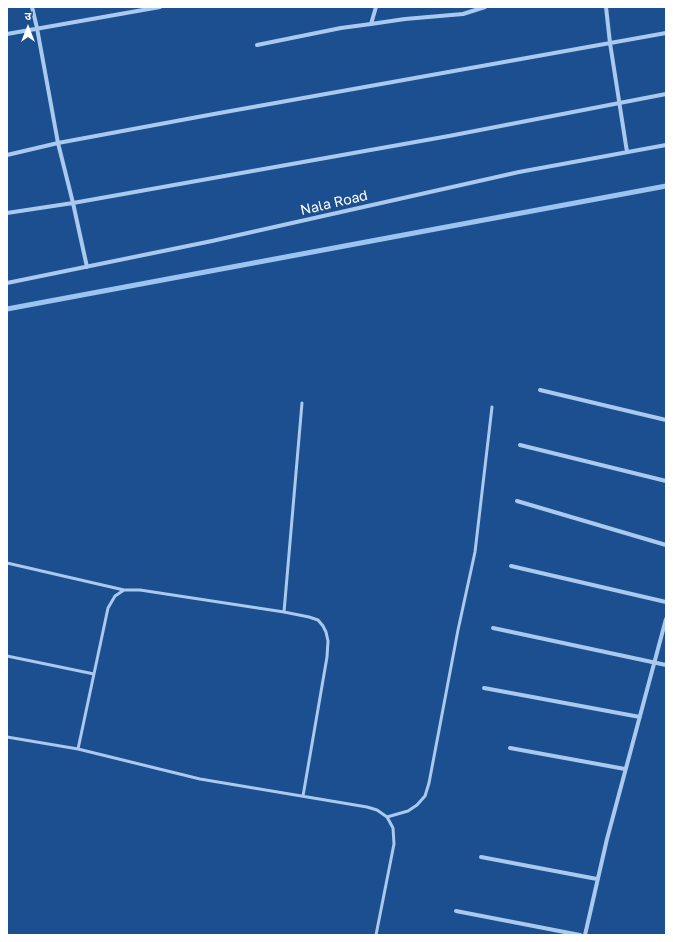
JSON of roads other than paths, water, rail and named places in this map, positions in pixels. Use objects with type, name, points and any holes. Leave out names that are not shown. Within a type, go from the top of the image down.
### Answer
[{"type":"street","points":[[32,7],[58,143],[74,204],[87,267]]},
{"type":"street","points":[[7,34],[160,7]]},
{"type":"street","points":[[371,24],[376,7]]},
{"type":"street","points":[[257,45],[341,28],[406,19],[463,14],[485,7]]},
{"type":"street","points":[[606,7],[610,43],[627,152]]},
{"type":"street","points":[[7,155],[58,143],[666,33]]},
{"type":"street","points":[[7,213],[74,204],[441,138],[666,94]]},
{"type":"street","name":"Nala Road","points":[[7,283],[212,241],[519,172],[666,145]]},
{"type":"street","points":[[540,390],[666,420]]},
{"type":"street","points":[[520,445],[666,481]]},
{"type":"street","points":[[517,501],[666,545]]},
{"type":"street","points":[[511,566],[666,602]]},
{"type":"street","points":[[585,935],[597,880],[625,769],[666,619]]},
{"type":"street","points":[[493,628],[666,665]]},
{"type":"street","points":[[484,688],[640,717]]},
{"type":"street","points":[[510,748],[625,769]]},
{"type":"street","points":[[481,857],[597,880]]},
{"type":"street","points":[[456,911],[580,935]]},
{"type":"lane","points":[[284,612],[302,403]]},
{"type":"lane","points":[[387,817],[408,811],[417,805],[424,796],[429,783],[458,630],[475,552],[492,407]]},
{"type":"lane","points":[[7,563],[124,590],[140,590],[284,612],[318,620],[323,626],[328,641],[327,657],[303,796]]},
{"type":"lane","points":[[78,749],[108,608],[115,596],[124,590]]},
{"type":"lane","points":[[7,656],[94,674]]},
{"type":"lane","points":[[7,737],[78,749],[200,779],[367,806],[377,810],[387,817],[393,828],[394,844],[376,935]]},
{"type":"waterway","points":[[7,309],[666,186]]}]
